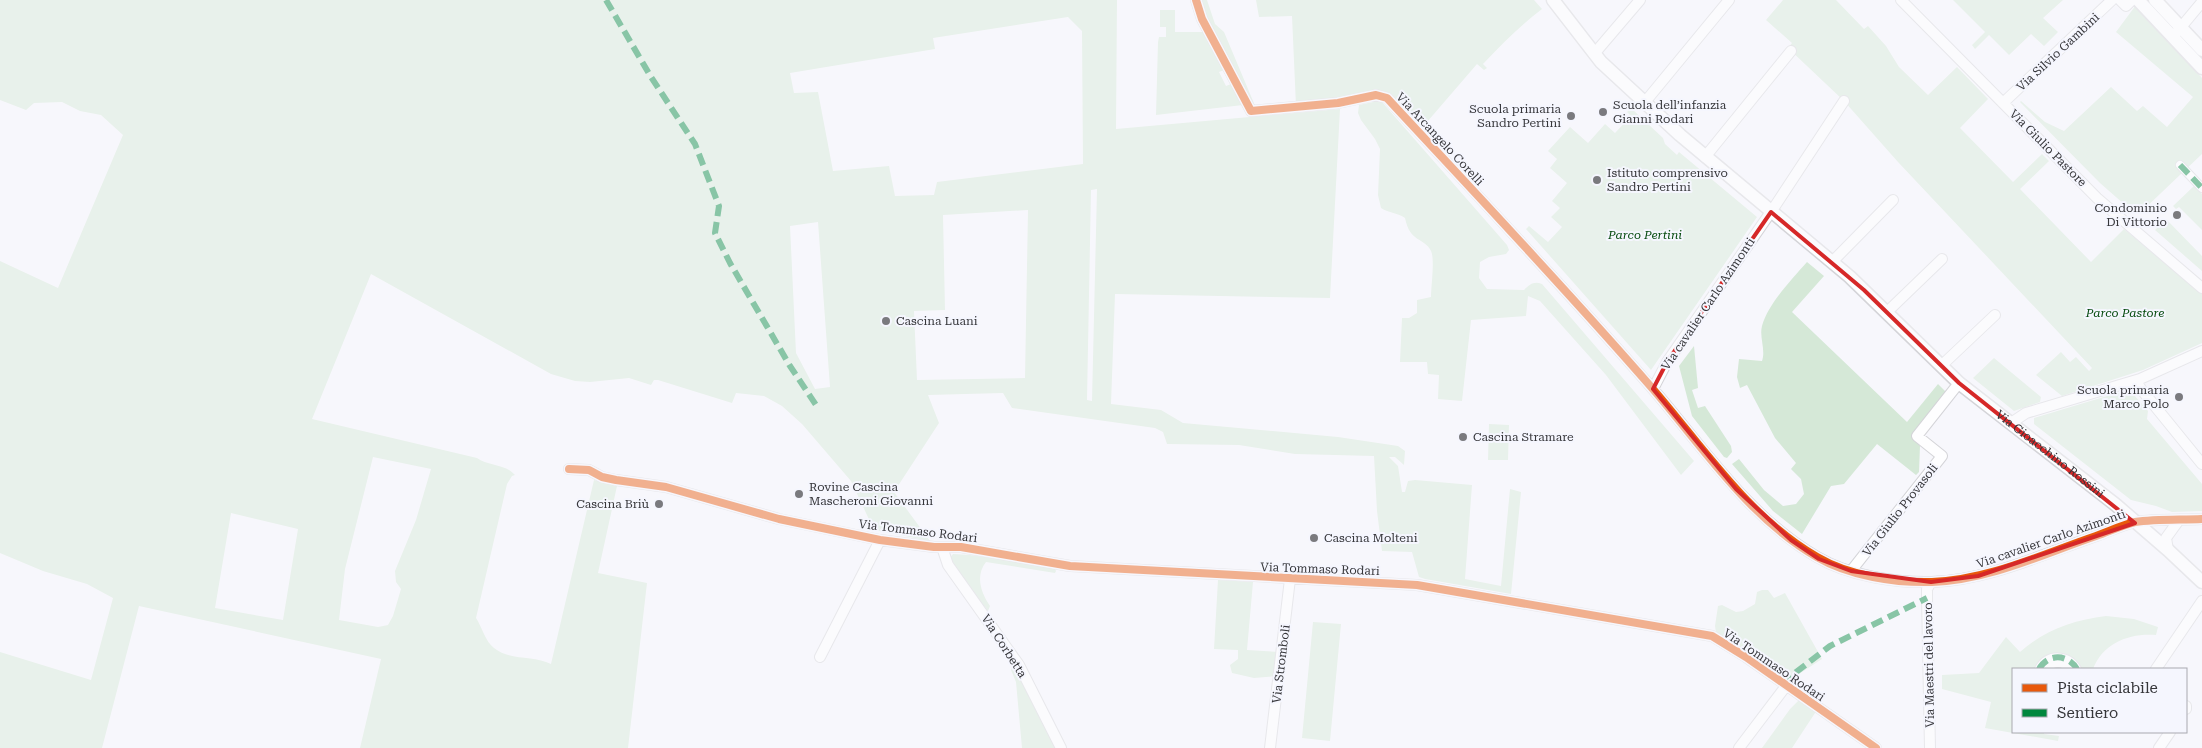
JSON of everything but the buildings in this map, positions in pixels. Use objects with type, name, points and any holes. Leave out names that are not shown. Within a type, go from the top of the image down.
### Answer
[{"type":"street","name":"Via Arcangelo Corelli","points":[[1196,0],[1202,19],[1251,111],[1338,103],[1376,95],[1387,98],[1653,389]]},
{"type":"street","name":"Via Gioacchino Rossini","points":[[1552,0],[1594,54],[1705,156],[1832,262],[1887,312],[1959,383],[2135,522],[2202,582]]},
{"type":"street","points":[[1594,54],[1640,0]]},
{"type":"street","points":[[1645,102],[1729,0]]},
{"type":"street","name":"Via Giulio Pastore","points":[[1902,0],[2097,198],[2202,288]]},
{"type":"street","name":"Via Silvio Gambini","points":[[2003,103],[2112,0]]},
{"type":"street","points":[[2120,0],[2126,6],[2132,0]]},
{"type":"street","points":[[2138,0],[2176,32],[2202,50]]},
{"type":"street","points":[[2154,0],[2202,68]]},
{"type":"street","points":[[2176,32],[2202,2]]},
{"type":"street","points":[[1705,156],[1791,51]]},
{"type":"street","points":[[1771,212],[1844,101]]},
{"type":"street","points":[[2180,166],[2202,188]]},
{"type":"street","points":[[1832,262],[1893,200]]},
{"type":"street","name":"Via cavalier Carlo Azimonti","points":[[1771,212],[1667,362],[1653,389],[1736,489],[1791,540],[1819,558],[1851,571],[1902,580],[1930,582],[1978,576],[2135,522],[2202,519]]},
{"type":"street","points":[[1887,312],[1942,259]]},
{"type":"street","points":[[1941,366],[1995,315]]},
{"type":"street","points":[[2011,424],[2026,413],[2136,380],[2202,351]]},
{"type":"street","points":[[2136,380],[2140,389],[2202,464]]},
{"type":"street","name":"Via Giulio Provasoli","points":[[1851,571],[1942,456],[1917,436],[1959,383]]},
{"type":"street","name":"Via Tommaso Rodari","points":[[569,469],[590,470],[602,477],[666,487],[696,494],[729,506],[779,520],[880,540],[942,547],[961,547],[1070,566],[1417,585],[1712,636],[1876,748]]},
{"type":"street","points":[[2168,550],[2166,538],[2179,520]]},
{"type":"street","points":[[820,657],[880,540]]},
{"type":"street","name":"Via Corbetta","points":[[942,547],[948,565],[1019,666],[1061,748]]},
{"type":"street","name":"Via Stromboli","points":[[1270,748],[1290,579]]},
{"type":"street","name":"Via Maestri del lavoro","points":[[1930,582],[1927,598],[1930,748]]},
{"type":"street","points":[[2157,668],[2202,601]]},
{"type":"street","points":[[2039,668],[2048,659],[2060,657],[2070,660],[2076,668]]},
{"type":"street","points":[[2046,668],[2053,663],[2059,663],[2068,668]]},
{"type":"street","points":[[1739,748],[1786,686]]},
{"type":"street","points":[[2159,748],[2169,733]]},
{"type":"highlighted area","points":[[1771,212],[1864,290],[1959,383],[2135,523],[1978,576],[1931,582],[1851,571],[1819,559],[1791,540],[1736,489],[1653,389],[1667,362]]},
{"type":"green space","points":[[0,0],[1117,0],[1116,129],[1340,109],[1330,298],[1115,294],[1111,404],[1161,410],[1183,423],[1338,437],[1398,446],[1405,451],[1404,465],[1395,457],[1389,457],[1398,466],[1402,492],[1405,492],[1408,481],[1415,480],[1472,485],[1465,579],[1501,586],[1510,489],[1521,492],[1511,594],[1419,577],[1412,552],[1382,551],[1377,511],[1374,456],[1295,454],[1239,445],[1167,444],[1163,432],[1155,428],[1012,408],[1003,393],[928,395],[939,423],[894,492],[930,541],[874,530],[851,481],[802,424],[782,406],[764,396],[736,393],[732,403],[658,380],[654,380],[651,385],[629,378],[590,382],[575,381],[551,374],[371,274],[312,419],[477,458],[507,469],[515,475],[512,476],[507,484],[476,618],[491,645],[507,655],[544,661],[551,664],[594,480],[617,486],[598,573],[647,583],[628,748],[360,748],[381,659],[139,606],[102,748],[0,748],[0,652],[91,680],[113,598],[87,584],[43,571],[0,553],[0,261],[58,288],[123,135],[101,115],[80,111],[62,102],[34,103],[26,110],[0,100]],"holes":[[[1068,17],[1082,31],[1083,164],[937,182],[934,195],[895,196],[889,166],[833,171],[818,92],[794,93],[790,73],[935,49],[933,38]],[[1097,189],[1092,401],[1087,400],[1091,190]],[[1028,210],[1025,378],[917,380],[914,311],[945,310],[943,215]],[[818,222],[830,387],[815,389],[796,353],[790,226]],[[373,457],[431,469],[416,520],[395,571],[396,582],[401,589],[393,616],[388,625],[378,627],[339,620],[345,569]],[[231,513],[298,529],[283,620],[215,608]]]},
{"type":"green space","points":[[1199,0],[1207,0],[1215,24],[1224,32],[1256,108],[1252,106],[1221,52]]},
{"type":"green space","points":[[1256,0],[1534,0],[1542,9],[1511,35],[1483,64],[1487,68],[1484,70],[1477,64],[1427,122],[1453,150],[1447,155],[1394,100],[1376,95],[1296,106],[1292,16],[1259,17]]},
{"type":"green space","name":"Parco Pastore","points":[[1783,0],[1836,0],[1864,29],[1868,26],[1886,46],[1899,67],[1928,95],[1957,67],[1988,99],[1960,128],[2013,182],[2042,154],[2049,161],[2020,189],[2091,262],[2124,229],[2202,294],[2202,343],[2143,370],[2062,396],[2036,375],[2061,352],[2070,362],[2076,357],[2089,371],[2092,368],[1898,162],[1844,101],[1788,48],[1792,43],[1766,20]]},
{"type":"green space","points":[[1953,0],[2063,0],[2043,18],[2058,32],[2044,46],[2031,34],[2009,55],[1989,35],[1975,49],[1972,45],[1985,32]]},
{"type":"green space","points":[[2136,5],[2202,78],[2202,154],[2140,213],[2136,209],[2133,212],[2100,183],[2020,102],[2045,122],[2064,131],[2111,87],[2137,111],[2143,106],[2167,127],[2193,97],[2116,32]]},
{"type":"green space","points":[[1160,10],[1175,10],[1175,32],[1205,32],[1224,70],[1219,72],[1226,86],[1231,84],[1243,105],[1156,115],[1158,42],[1159,37],[1166,37],[1166,27],[1160,27]]},
{"type":"green space","points":[[1382,102],[1507,245],[1509,250],[1506,254],[1489,257],[1480,262],[1479,278],[1487,289],[1524,290],[1532,284],[1542,284],[1694,461],[1681,475],[1606,375],[1540,301],[1528,296],[1526,316],[1471,320],[1462,401],[1438,399],[1439,375],[1428,374],[1427,362],[1400,362],[1402,318],[1409,318],[1417,313],[1417,300],[1431,297],[1432,255],[1425,243],[1410,232],[1405,218],[1381,208],[1378,195],[1380,149],[1358,113],[1359,105]]},
{"type":"green space","name":"Parco Pertini","points":[[1631,108],[1663,138],[1665,144],[1677,155],[1679,152],[1757,217],[1651,370],[1526,229],[1529,226],[1548,242],[1562,227],[1551,217],[1560,208],[1552,201],[1567,183],[1550,168],[1557,159],[1548,151],[1570,127],[1588,143],[1605,124],[1615,133],[1631,116],[1627,112]]},
{"type":"green space","points":[[2194,186],[2202,194],[2202,230],[2179,207],[2176,209],[2173,206]]},
{"type":"green space","points":[[2166,219],[2202,256],[2202,271],[2155,230]]},
{"type":"green space","points":[[1807,262],[1824,276],[1792,312],[1907,422],[1938,384],[1946,392],[1914,439],[1920,446],[1919,472],[1916,475],[1877,444],[1844,484],[1831,486],[1802,534],[1773,511],[1732,464],[1739,459],[1764,490],[1783,506],[1796,504],[1804,494],[1801,479],[1791,469],[1796,463],[1775,438],[1747,385],[1740,388],[1737,377],[1739,359],[1762,361],[1761,330],[1769,309]]},
{"type":"green space","points":[[1694,346],[1698,388],[1692,390],[1698,408],[1705,406],[1731,446],[1732,452],[1727,458],[1724,457],[1692,416],[1679,366]]},
{"type":"green space","points":[[1994,358],[2041,397],[2040,402],[2014,411],[1973,378]]},
{"type":"green space","points":[[2117,393],[2134,395],[2148,411],[2147,419],[2202,484],[2202,511],[2172,512],[2131,500],[2034,424],[2034,418]]},
{"type":"green space","points":[[1489,424],[1509,425],[1508,460],[1488,460]]},
{"type":"green space","points":[[953,554],[1054,567],[1056,571],[1055,573],[986,562],[981,573],[980,584],[990,606],[988,611],[953,566],[950,558]]},
{"type":"green space","points":[[1218,580],[1253,582],[1247,650],[1280,652],[1277,676],[1254,678],[1232,673],[1230,665],[1238,659],[1238,650],[1214,649]]},
{"type":"green space","points":[[1768,590],[1774,598],[1785,593],[1822,659],[1799,674],[1797,688],[1716,633],[1715,626],[1718,606],[1722,605],[1736,612],[1743,611],[1755,604],[1757,592]]},
{"type":"green space","points":[[2106,616],[2134,619],[2158,627],[2156,635],[2127,638],[2110,646],[2103,652],[2093,668],[2076,668],[2074,664],[2046,668],[2012,668],[2012,733],[1985,728],[1991,702],[1942,689],[1942,675],[1979,673],[2006,637],[2020,652],[2049,632],[2082,620]]},
{"type":"green space","points":[[1313,622],[1341,624],[1330,741],[1302,738]]},
{"type":"green space","points":[[1012,667],[1015,668],[1056,748],[1022,748],[1016,682],[1011,670]]},
{"type":"green space","points":[[1800,699],[1817,710],[1792,748],[1762,748],[1790,709]]},
{"type":"green space","points":[[2013,733],[2044,733],[2059,736],[2058,741]]},
{"type":"marked path","points":[[606,0],[651,77],[695,144],[719,206],[715,233],[730,263],[790,366],[816,405]]},
{"type":"marked path","points":[[2180,165],[2202,188]]},
{"type":"marked path","points":[[1786,686],[1787,679],[1830,646],[1927,598]]},
{"type":"marked path","points":[[2040,668],[2047,660],[2058,657],[2069,660],[2076,668]]},
{"type":"cycle path","points":[[1196,0],[1202,19],[1251,111],[1338,103],[1376,95],[1387,98],[1587,314],[1748,502],[1792,541],[1830,564],[1858,574],[1888,580],[1918,582],[1953,580],[2016,565],[2135,522],[2202,519]]},
{"type":"cycle path","points":[[569,469],[589,470],[602,477],[666,487],[779,519],[880,540],[934,547],[961,547],[1070,566],[1417,585],[1712,636],[1746,657],[1876,748]]},
{"type":"place","name":"Scuola dell’infanzia Gianni Rodari","points":[[1603,112]]},
{"type":"place","name":"Scuola primaria Sandro Pertini","points":[[1571,116]]},
{"type":"place","name":"Istituto comprensivo Sandro Pertini","points":[[1597,180]]},
{"type":"place","name":"Condominio Di Vittorio","points":[[2177,215]]},
{"type":"place","name":"Cascina Luani","points":[[886,321]]},
{"type":"place","name":"Scuola primaria Marco Polo","points":[[2179,397]]},
{"type":"place","name":"Cascina Stramare","points":[[1463,437]]},
{"type":"place","name":"Rovine Cascina Mascheroni Giovanni","points":[[799,494]]},
{"type":"place","name":"Cascina Briù","points":[[659,504]]},
{"type":"place","name":"Cascina Molteni","points":[[1314,538]]}]
